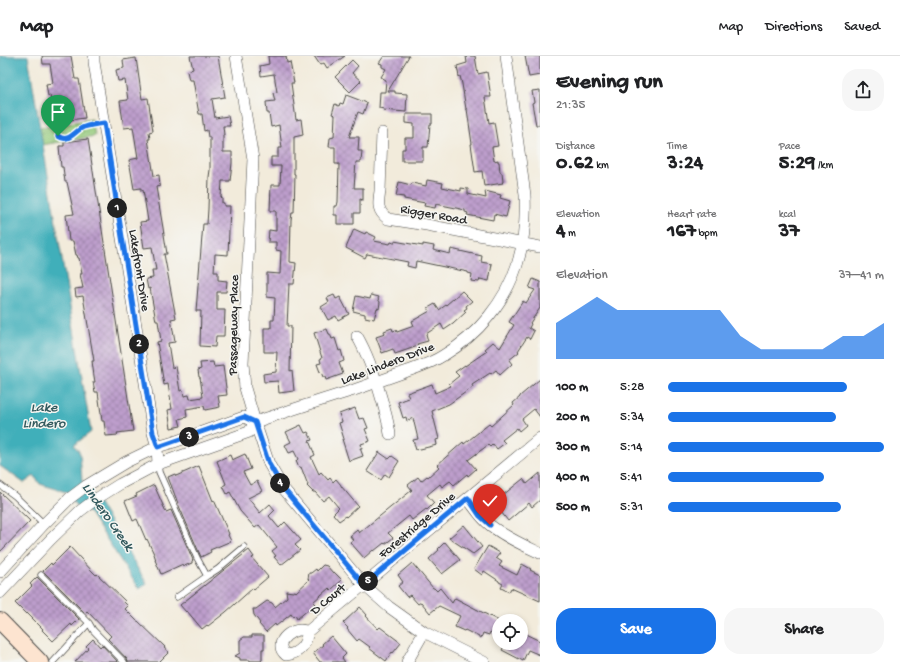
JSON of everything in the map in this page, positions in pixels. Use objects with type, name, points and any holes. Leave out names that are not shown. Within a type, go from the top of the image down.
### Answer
[{"type":"street","name":"Lakefront Drive","points":[[94,56],[153,433],[158,447],[158,464]]},
{"type":"street","name":"Passageway Place","points":[[236,56],[253,159],[243,363],[246,388],[255,422],[269,464],[283,488],[364,585],[389,607],[424,632],[484,662]]},
{"type":"street","name":"Lake Lindero Drive","points":[[0,593],[51,539],[80,511],[96,499],[126,481],[158,464],[249,432],[255,422],[424,365],[443,356],[460,345],[477,329],[493,311],[506,291],[518,264],[526,213],[525,195],[506,56]]},
{"type":"street","name":"Rigger Road","points":[[382,133],[379,209],[388,219],[427,225],[540,248]]},
{"type":"street","points":[[357,336],[366,351],[388,422],[390,434]]},
{"type":"street","name":"Lake Lindero Drive","points":[[1,570],[70,498],[86,486],[126,462],[158,447],[244,417],[255,422]]},
{"type":"street","name":"Forestridge Drive","points":[[364,585],[540,438]]},
{"type":"street","points":[[468,498],[480,516],[490,525],[503,534],[540,553]]},
{"type":"street","points":[[1,570],[13,579]]},
{"type":"street","name":"D Court","points":[[307,632],[364,585]]},
{"type":"street","points":[[0,621],[40,662]]},
{"type":"street","points":[[407,662],[424,632]]},
{"type":"lane","points":[[158,464],[159,472],[197,558],[207,576]]},
{"type":"lane","points":[[0,485],[15,496],[44,524]]},
{"type":"lane","points":[[177,597],[218,569],[244,547]]},
{"type":"lane","points":[[41,575],[89,623],[92,630],[124,662]]},
{"type":"lane","points":[[53,662],[89,623]]},
{"type":"path","points":[[55,128],[56,133],[60,138],[69,138],[83,127],[104,123]]},
{"type":"green space","points":[[92,119],[95,136],[42,145],[39,128]]},
{"type":"water","name":"Lake Lindero","points":[[0,56],[28,56],[91,432],[74,445],[80,453],[82,481],[100,505],[147,584],[139,589],[90,513],[77,507],[66,492],[40,484],[34,476],[24,483],[0,466]]},
{"type":"building","points":[[42,56],[71,56],[75,79],[79,79],[85,118],[69,120],[70,122],[59,124],[56,108],[52,109],[50,95],[48,96],[46,84],[53,83],[50,64],[43,64]]},
{"type":"building","points":[[190,56],[218,56],[225,97],[212,99],[215,118],[228,116],[230,126],[223,126],[223,152],[232,152],[232,163],[230,181],[222,181],[221,197],[224,206],[230,206],[228,255],[215,254],[214,272],[218,272],[218,280],[227,281],[226,292],[217,292],[217,310],[225,310],[224,336],[216,336],[215,347],[200,346],[201,311],[196,311],[203,224],[207,224],[210,137],[208,137],[207,130],[204,131],[202,114],[199,114],[193,80],[189,80],[187,71],[193,69]]},
{"type":"building","points":[[268,56],[286,56],[287,63],[290,62],[294,83],[291,83],[296,120],[301,119],[303,135],[294,137],[294,212],[292,212],[291,220],[290,262],[296,263],[294,284],[289,284],[287,326],[291,326],[290,371],[292,370],[294,391],[279,393],[278,381],[264,382],[263,374],[276,372],[277,352],[264,352],[264,328],[271,328],[271,320],[274,320],[275,298],[267,297],[267,273],[280,274],[281,251],[276,250],[276,242],[268,242],[269,230],[276,231],[276,211],[270,211],[271,185],[280,185],[281,166],[271,166],[271,157],[278,157],[278,148],[282,148],[279,125],[271,127],[269,113],[267,113],[266,102],[275,101],[273,93],[277,92],[274,74],[261,76],[260,66],[269,64]]},
{"type":"building","points":[[314,56],[345,56],[327,68],[324,63],[320,65]]},
{"type":"building","points":[[384,56],[409,56],[388,91],[407,94],[406,112],[383,110],[384,109],[379,108],[380,92],[385,92],[386,80],[381,77],[386,69],[379,63]]},
{"type":"building","points":[[466,56],[475,56],[478,74],[487,72],[491,97],[485,97],[489,123],[494,122],[498,146],[492,147],[494,161],[498,160],[499,162],[503,183],[484,186],[482,171],[475,172],[467,109],[457,66],[467,63]]},
{"type":"building","points":[[525,56],[540,56],[540,75],[529,77]]},
{"type":"building","points":[[136,58],[142,99],[148,98],[153,131],[149,132],[150,139],[148,139],[154,176],[159,175],[160,186],[156,187],[167,254],[164,254],[176,318],[171,319],[175,342],[168,343],[172,368],[176,367],[180,391],[183,390],[184,396],[189,395],[190,399],[203,397],[198,370],[201,369],[200,363],[213,362],[214,367],[223,366],[227,395],[218,396],[220,407],[205,410],[204,406],[186,409],[187,417],[179,419],[181,426],[171,428],[168,410],[172,409],[168,384],[164,385],[157,342],[161,341],[158,321],[156,321],[150,288],[148,289],[146,279],[153,278],[152,270],[156,270],[152,247],[144,248],[140,222],[148,221],[143,190],[141,191],[141,188],[134,189],[129,160],[138,158],[133,127],[124,128],[120,101],[128,100],[125,80],[118,81],[116,70],[124,68],[123,60]]},
{"type":"building","points":[[352,60],[358,66],[352,73],[361,81],[350,92],[335,77]]},
{"type":"building","points":[[540,90],[540,125],[536,125],[532,103],[534,102],[532,91]]},
{"type":"building","points":[[346,95],[367,103],[363,114],[358,112],[349,137],[359,137],[358,151],[362,151],[361,162],[356,162],[354,188],[363,188],[363,200],[360,199],[360,213],[354,213],[354,224],[337,224],[337,215],[334,215],[334,206],[337,206],[338,202],[339,164],[335,164],[335,147],[329,147],[330,138],[334,137],[335,115],[332,114],[335,104],[339,106],[340,103],[343,104]]},
{"type":"building","points":[[406,114],[432,114],[432,124],[430,124],[428,147],[423,147],[423,161],[402,161],[402,149],[405,149],[405,138],[414,138],[414,124],[406,123]]},
{"type":"building","points":[[88,139],[133,431],[117,433],[118,435],[106,436],[104,421],[102,421],[98,392],[95,392],[93,382],[95,382],[92,361],[94,361],[83,296],[76,297],[75,289],[83,288],[80,274],[82,274],[79,258],[76,255],[73,241],[69,241],[66,215],[74,214],[67,182],[65,182],[63,167],[61,167],[59,146],[64,146],[64,142]]},
{"type":"building","points":[[427,180],[443,183],[442,187],[461,191],[461,188],[468,189],[468,194],[486,198],[485,191],[501,195],[500,198],[510,201],[506,217],[494,214],[493,220],[467,215],[468,213],[465,212],[465,210],[456,208],[436,204],[435,208],[424,206],[425,203],[396,196],[399,182],[411,185],[412,183],[426,186]]},
{"type":"building","points":[[354,229],[365,234],[366,232],[376,237],[374,241],[390,244],[391,242],[394,243],[394,241],[423,246],[423,244],[434,246],[433,250],[450,254],[451,249],[482,256],[481,262],[492,264],[489,281],[480,279],[479,282],[471,281],[472,274],[468,272],[416,261],[415,268],[407,266],[408,262],[367,254],[365,258],[346,248]]},
{"type":"building","points":[[533,279],[540,282],[540,308],[530,323],[529,328],[534,331],[530,339],[527,337],[518,351],[519,352],[509,360],[512,364],[500,375],[496,370],[491,374],[490,373],[472,385],[473,387],[449,404],[432,411],[439,439],[436,440],[437,445],[416,450],[413,440],[418,439],[413,418],[407,421],[406,417],[403,418],[398,402],[409,398],[407,393],[432,384],[435,393],[451,386],[449,384],[459,376],[455,372],[487,351],[485,349],[493,342],[500,348],[514,325],[509,322],[523,301],[526,303],[535,290],[529,288]]},
{"type":"building","points":[[462,291],[472,301],[466,306],[467,308],[464,310],[466,312],[453,324],[444,330],[441,324],[426,334],[428,341],[417,344],[418,346],[395,354],[393,349],[382,353],[376,337],[385,334],[384,331],[392,328],[393,331],[396,330],[397,332],[414,326],[412,321],[430,311],[428,308],[435,304],[439,310]]},
{"type":"building","points":[[334,295],[336,299],[340,297],[349,314],[338,320],[336,316],[328,320],[321,307],[329,302],[327,298]]},
{"type":"building","points":[[371,295],[379,297],[378,299],[380,302],[379,309],[377,308],[374,319],[365,317],[365,314],[353,311],[356,296],[370,299]]},
{"type":"building","points":[[327,329],[332,339],[335,338],[339,351],[341,350],[344,361],[339,363],[343,374],[326,380],[320,372],[317,364],[321,363],[320,359],[322,358],[314,333]]},
{"type":"building","points":[[540,379],[540,417],[534,409],[522,419],[526,425],[519,431],[517,428],[502,440],[505,443],[497,449],[493,444],[490,447],[488,445],[468,460],[476,469],[468,476],[467,474],[454,485],[450,481],[442,487],[440,484],[427,495],[434,503],[427,510],[426,509],[412,520],[409,516],[388,533],[393,538],[374,551],[373,550],[364,558],[350,542],[353,540],[350,536],[357,530],[359,533],[412,490],[408,485],[418,477],[421,481],[427,476],[428,477],[439,467],[437,465],[463,442],[464,444],[489,424],[491,426],[514,405],[513,403],[520,396]]},
{"type":"building","points":[[355,408],[359,419],[364,418],[368,428],[365,429],[370,441],[361,444],[362,448],[360,448],[363,456],[349,461],[342,439],[344,439],[339,423],[342,422],[339,414]]},
{"type":"building","points":[[301,425],[305,433],[308,432],[312,440],[309,441],[315,455],[311,457],[319,474],[321,472],[328,480],[330,478],[333,482],[336,479],[358,506],[339,521],[333,514],[339,508],[329,496],[323,501],[307,486],[308,485],[301,467],[299,468],[296,461],[298,459],[294,451],[289,453],[285,445],[291,442],[286,432]]},
{"type":"building","points":[[379,452],[389,459],[392,456],[399,461],[389,477],[385,474],[381,480],[367,471]]},
{"type":"building","points":[[245,454],[251,469],[243,472],[250,485],[257,481],[262,491],[248,498],[260,513],[270,504],[275,510],[269,516],[279,528],[285,522],[301,540],[295,545],[300,550],[281,565],[274,557],[276,556],[272,551],[277,547],[259,525],[255,528],[240,511],[230,492],[227,494],[223,486],[226,484],[217,461],[230,455],[232,460]]},
{"type":"building","points":[[199,466],[231,541],[210,550],[211,552],[201,557],[168,477],[175,474],[176,476]]},
{"type":"building","points":[[540,473],[540,500],[532,507],[529,503],[508,521],[498,508],[502,505],[498,499],[523,479],[527,484]]},
{"type":"building","points":[[154,485],[166,512],[171,510],[193,560],[192,563],[184,566],[183,564],[161,574],[147,539],[146,540],[137,519],[133,521],[125,501],[137,496],[136,494]]},
{"type":"building","points":[[0,492],[30,521],[0,552]]},
{"type":"building","points":[[464,525],[482,547],[473,554],[449,538]]},
{"type":"building","points":[[445,542],[460,560],[442,574],[429,559]]},
{"type":"building","points":[[488,546],[500,553],[496,558],[502,562],[499,566],[517,575],[522,564],[540,575],[540,601],[511,588],[509,592],[501,588],[503,584],[484,571],[482,575],[474,569]]},
{"type":"building","points":[[70,547],[96,575],[97,574],[125,601],[124,602],[128,606],[125,609],[169,652],[159,662],[128,662],[127,659],[108,639],[111,636],[87,611],[85,613],[43,571],[51,563],[52,565]]},
{"type":"building","points":[[249,550],[254,557],[252,558],[268,577],[226,612],[202,629],[180,605]]},
{"type":"building","points":[[412,563],[433,588],[437,591],[440,588],[452,603],[455,598],[492,617],[492,633],[490,632],[489,635],[483,633],[481,638],[455,627],[460,616],[439,606],[430,613],[421,602],[418,604],[410,595],[407,597],[398,586],[403,582],[398,575]]},
{"type":"building","points":[[323,565],[327,566],[342,580],[331,590],[329,588],[313,602],[315,604],[297,619],[295,615],[293,617],[291,614],[276,626],[275,624],[266,632],[259,624],[260,623],[254,615],[253,609],[256,609],[267,601],[272,603],[275,607],[287,597],[286,591],[296,592],[309,580],[309,573],[316,569],[317,571]]},
{"type":"building","points":[[37,577],[79,619],[72,626],[71,624],[53,641],[27,613],[26,614],[15,603],[32,586],[30,584]]},
{"type":"building","points":[[360,607],[378,629],[380,627],[401,643],[386,661],[359,639],[357,641],[343,623]]},
{"type":"building","points":[[252,635],[264,635],[262,660],[240,660],[240,658],[235,656],[240,653],[240,640],[244,637],[252,637]]},
{"type":"building","points":[[528,635],[540,641],[540,655],[528,650]]},
{"type":"building","points":[[331,636],[346,654],[342,658],[345,662],[320,662],[313,653]]},
{"type":"building","points":[[93,639],[100,647],[102,645],[118,662],[75,662],[88,648],[86,646]]},
{"type":"building","points":[[502,650],[528,650],[523,661]]},
{"type":"route","points":[[58,136],[60,138],[69,138],[83,127],[104,123],[153,433],[158,447],[244,417],[255,422],[269,464],[283,488],[364,585],[468,498],[480,516],[490,525]]},
{"type":"water label","name":"Lindero Creek","points":[[109,516]]}]
